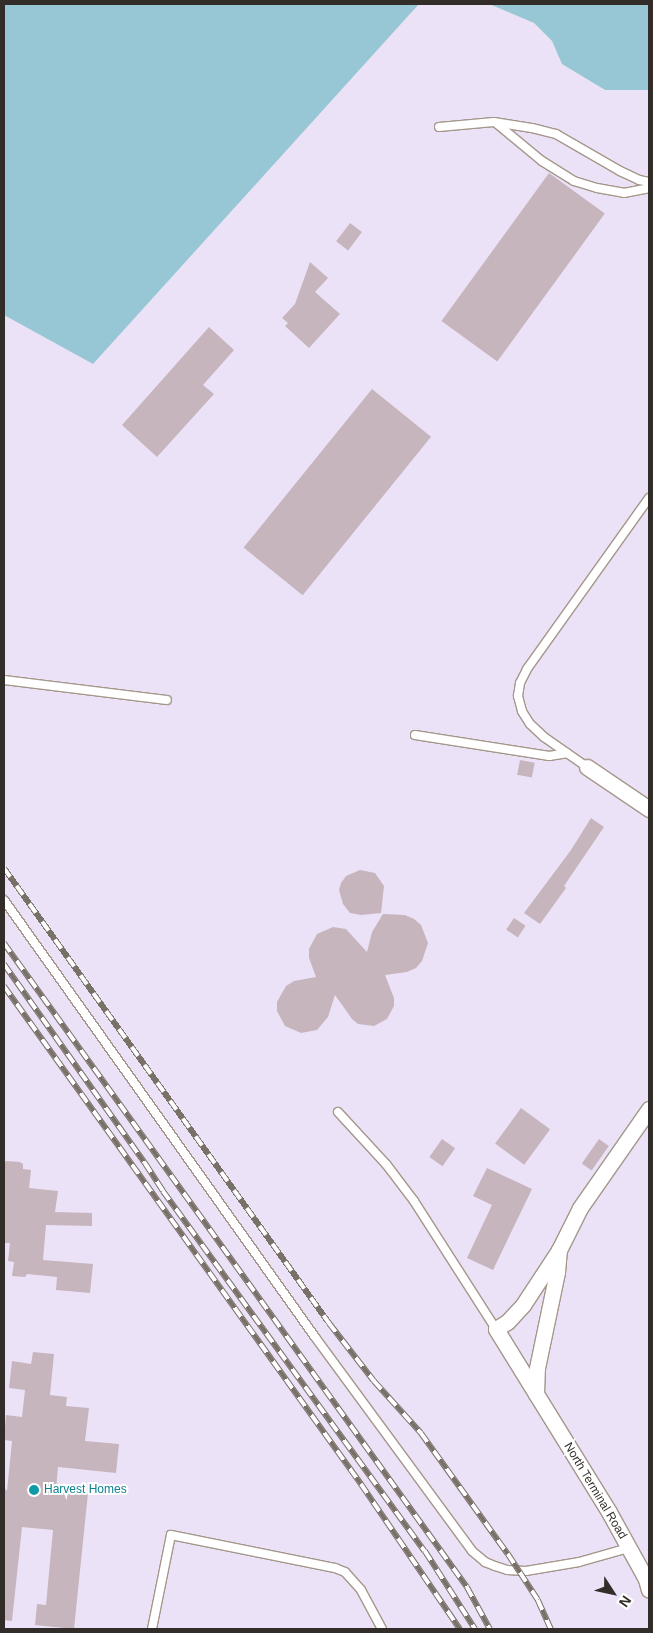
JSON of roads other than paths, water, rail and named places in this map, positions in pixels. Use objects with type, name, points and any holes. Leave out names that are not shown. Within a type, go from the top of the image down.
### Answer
[{"type":"street","points":[[587,767],[649,810]]},
{"type":"street","points":[[496,1329],[507,1322],[523,1305],[559,1250],[580,1208],[649,1109]]},
{"type":"street","points":[[536,1394],[537,1368],[557,1272],[559,1250]]},
{"type":"street","name":"North Terminal Road","points":[[496,1329],[609,1512],[649,1586]]},
{"type":"lane","points":[[494,122],[542,161],[574,181],[624,193],[649,188]]},
{"type":"lane","points":[[439,127],[494,122],[556,134],[620,171],[639,180],[649,182]]},
{"type":"lane","points":[[587,767],[544,737],[530,724],[522,711],[518,696],[520,683],[527,669],[649,498]]},
{"type":"lane","points":[[4,680],[167,700]]},
{"type":"lane","points":[[415,735],[549,756],[567,754]]},
{"type":"lane","points":[[4,900],[315,1337],[472,1551],[485,1562],[495,1566],[507,1570],[526,1571],[579,1562],[628,1548]]},
{"type":"lane","points":[[338,1112],[386,1164],[414,1201],[496,1329]]},
{"type":"lane","points":[[152,1629],[171,1535],[340,1570],[353,1580],[361,1590],[382,1629]]},
{"type":"water","points":[[4,4],[419,4],[93,364],[4,315]]},
{"type":"water","points":[[489,4],[649,4],[649,90],[605,90],[562,64],[552,41],[534,23]]},
{"type":"railway","points":[[4,868],[329,1323],[374,1381],[421,1433],[508,1554],[538,1600],[551,1629]]},
{"type":"railway","points":[[4,943],[467,1587],[490,1629]]},
{"type":"railway","points":[[4,964],[163,1191],[425,1551],[475,1629]]},
{"type":"railway","points":[[4,986],[361,1484],[460,1629]]},
{"type":"place","name":"Harvest Homes","points":[[34,1490]]}]
